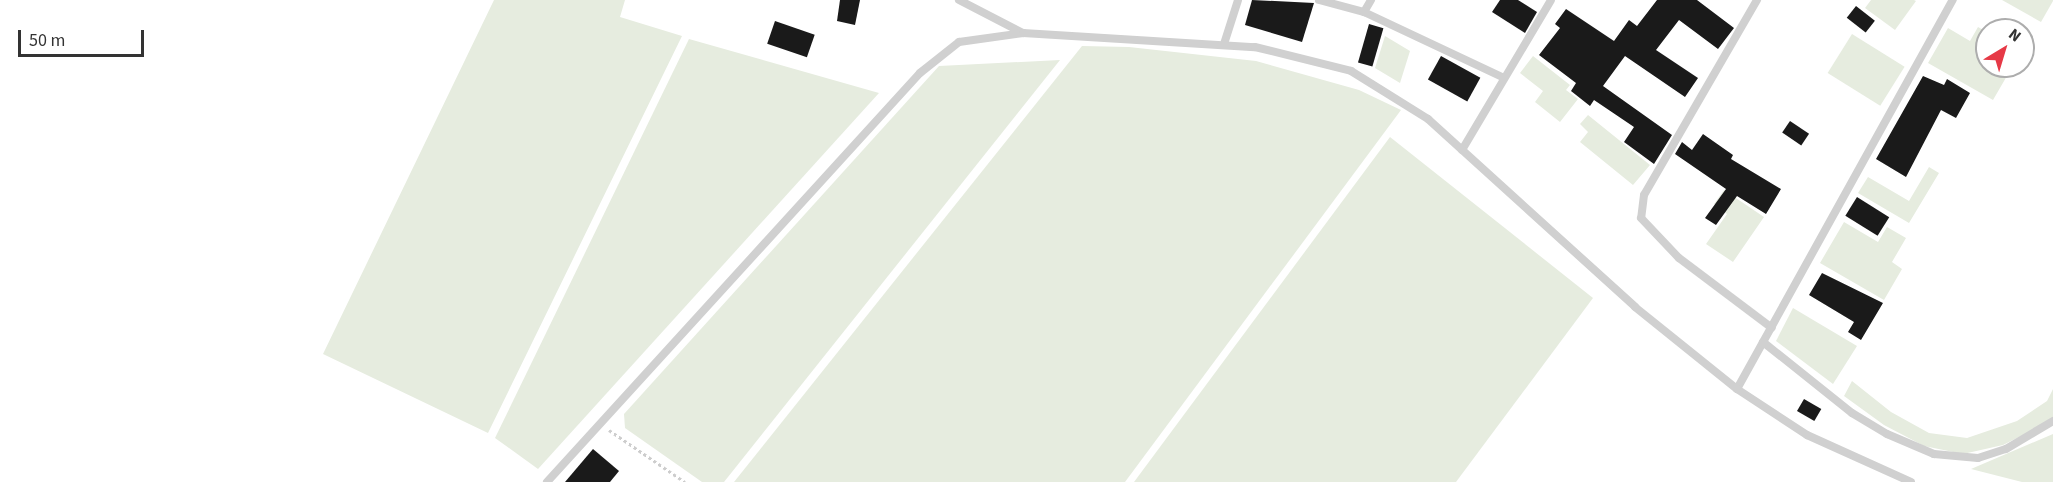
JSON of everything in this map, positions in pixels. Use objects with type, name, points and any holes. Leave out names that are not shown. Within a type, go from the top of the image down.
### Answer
[{"type":"lane","points":[[958,0],[1023,33]]},
{"type":"lane","points":[[1224,45],[1238,0]]},
{"type":"lane","points":[[1319,0],[1364,12],[1504,78]]},
{"type":"lane","points":[[1364,12],[1371,0]]},
{"type":"lane","points":[[1462,150],[1551,0]]},
{"type":"lane","points":[[1757,0],[1644,195],[1641,218],[1679,258],[1772,328]]},
{"type":"lane","points":[[1737,389],[1953,0]]},
{"type":"lane","points":[[547,482],[920,73],[959,42],[1023,33],[1255,47],[1351,71],[1428,119],[1635,307],[1737,389],[1807,435],[1911,482]]},
{"type":"lane","points":[[1763,342],[1852,413],[1887,434],[1934,454],[1978,458],[2006,449],[2053,421]]},
{"type":"path","points":[[600,424],[685,482]]},
{"type":"shaded area","points":[[494,0],[625,0],[620,17],[682,36],[488,433],[323,354]]},
{"type":"shaded area","points":[[1871,0],[1916,1],[1895,30],[1865,8]]},
{"type":"shaded area","points":[[2002,0],[2053,0],[2041,22]]},
{"type":"shaded area","points":[[1948,28],[1970,41],[1975,32],[1975,78],[2006,78],[1993,100],[1928,63]]},
{"type":"shaded area","points":[[1852,34],[1905,67],[1880,106],[1828,73]]},
{"type":"shaded area","points":[[1385,36],[1410,51],[1400,83],[1375,68]]},
{"type":"shaded area","points":[[689,39],[879,93],[538,469],[495,438]]},
{"type":"shaded area","points":[[1082,46],[1129,47],[1256,61],[1359,90],[1401,110],[1125,482],[734,482]]},
{"type":"shaded area","points":[[1533,56],[1570,85],[1566,90],[1578,99],[1560,122],[1535,102],[1543,91],[1520,73]]},
{"type":"shaded area","points":[[1060,60],[724,482],[702,482],[625,428],[624,414],[939,66]]},
{"type":"shaded area","points":[[1588,115],[1650,165],[1633,185],[1580,142],[1588,132],[1580,124]]},
{"type":"shaded area","points":[[1390,137],[1593,298],[1456,482],[1134,482]]},
{"type":"shaded area","points":[[1929,167],[1939,173],[1909,223],[1858,193],[1868,177],[1909,201]]},
{"type":"shaded area","points":[[1724,190],[1764,217],[1733,262],[1706,244],[1727,214],[1714,204]]},
{"type":"shaded area","points":[[1844,222],[1878,242],[1887,227],[1906,238],[1892,262],[1902,269],[1884,300],[1820,263]]},
{"type":"shaded area","points":[[1793,308],[1857,346],[1833,384],[1776,341]]},
{"type":"shaded area","points":[[1852,381],[1891,412],[1929,433],[1967,438],[2017,421],[2047,401],[2053,389],[2053,420],[2003,445],[1963,454],[1924,446],[1884,425],[1844,396]]},
{"type":"shaded area","points":[[2053,434],[2053,482],[2022,482],[1971,469]]},
{"type":"building","points":[[840,0],[860,0],[855,25],[837,21]]},
{"type":"building","points":[[1252,0],[1314,3],[1302,42],[1245,25]]},
{"type":"building","points":[[1500,0],[1518,0],[1537,12],[1525,33],[1492,12]]},
{"type":"building","points":[[1657,0],[1697,0],[1734,28],[1718,49],[1679,20],[1656,50],[1698,78],[1685,97],[1625,56],[1603,86],[1672,135],[1654,164],[1624,142],[1634,127],[1594,100],[1590,106],[1571,91],[1576,83],[1539,55],[1560,28],[1555,24],[1566,9],[1614,41],[1629,20],[1637,26]]},
{"type":"building","points":[[1856,6],[1875,21],[1866,33],[1847,18]]},
{"type":"building","points":[[775,21],[815,35],[807,57],[767,44]]},
{"type":"building","points":[[1369,24],[1383,28],[1372,67],[1358,62]]},
{"type":"building","points":[[1441,56],[1480,78],[1467,101],[1428,80]]},
{"type":"building","points":[[1923,76],[1944,85],[1947,79],[1970,93],[1956,118],[1941,110],[1906,177],[1876,159]]},
{"type":"building","points":[[1790,121],[1809,134],[1801,145],[1782,133]]},
{"type":"building","points":[[1703,134],[1733,155],[1731,159],[1781,189],[1766,214],[1737,196],[1716,225],[1705,218],[1726,189],[1675,154],[1682,142],[1692,150]]},
{"type":"building","points":[[1857,197],[1889,217],[1878,236],[1845,216]]},
{"type":"building","points":[[1822,273],[1883,303],[1861,340],[1848,332],[1854,322],[1809,295]]},
{"type":"building","points":[[1804,399],[1821,409],[1814,421],[1797,411]]},
{"type":"building","points":[[593,449],[619,471],[610,482],[565,482]]}]
